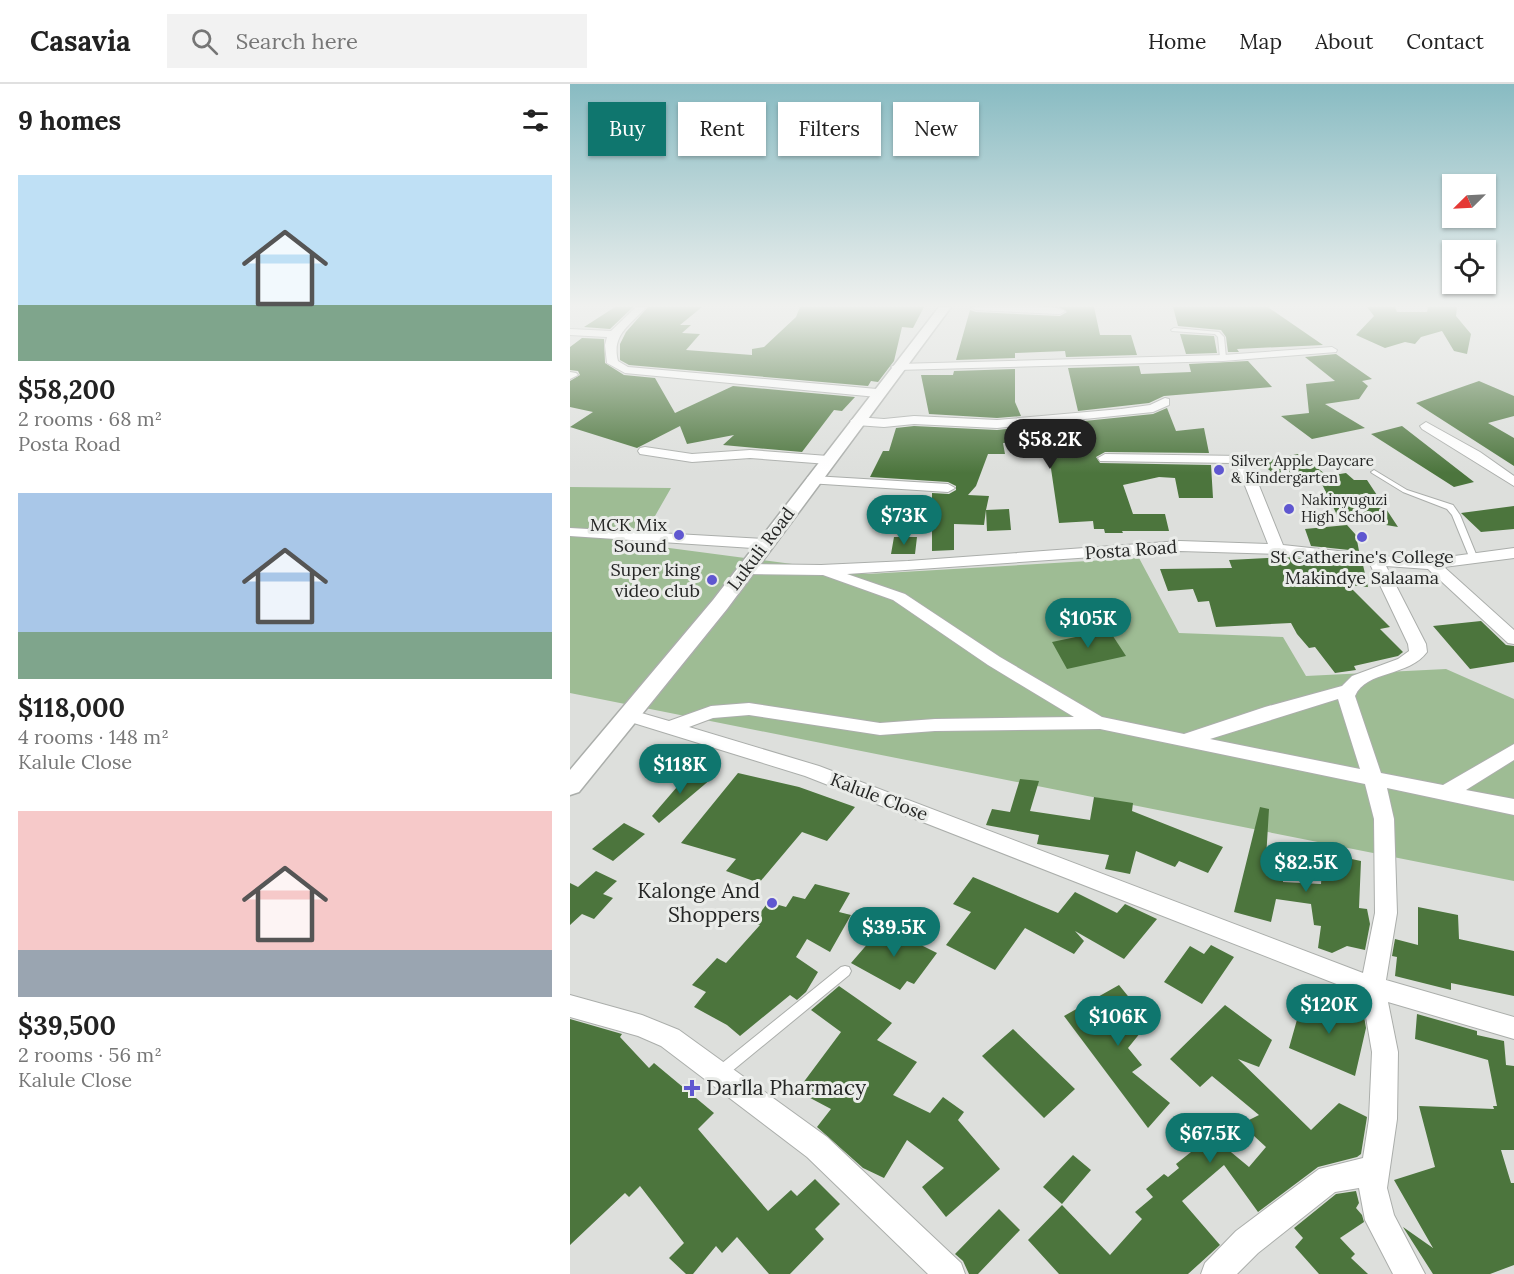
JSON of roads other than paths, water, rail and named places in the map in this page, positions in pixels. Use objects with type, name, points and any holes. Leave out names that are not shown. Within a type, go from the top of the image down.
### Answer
[{"type":"street","points":[[613,363],[625,369],[877,393]]},
{"type":"street","name":"Lukuli Road","points":[[570,786],[631,716],[766,544],[901,363]]},
{"type":"street","points":[[897,367],[1059,363]]},
{"type":"street","points":[[856,421],[884,423],[914,420],[997,424],[1153,408],[1165,402]]},
{"type":"street","points":[[1426,426],[1475,455],[1514,482]]},
{"type":"street","points":[[645,452],[692,458],[750,454],[828,460]]},
{"type":"street","points":[[1105,458],[1237,459],[1247,473],[1277,549]]},
{"type":"street","points":[[813,480],[948,488]]},
{"type":"street","points":[[570,532],[766,544]]},
{"type":"street","name":"Posta Road","points":[[746,569],[820,570],[908,566],[1180,546],[1277,549],[1376,561],[1432,564],[1514,554]]},
{"type":"street","points":[[1184,741],[1272,711],[1347,690],[1378,670],[1414,659],[1418,652],[1417,644],[1376,561]]},
{"type":"street","points":[[1432,564],[1514,639]]},
{"type":"street","points":[[820,570],[898,597],[994,661],[1100,723]]},
{"type":"street","points":[[1347,690],[1346,696],[1384,819],[1386,913],[1373,987],[1385,1052],[1383,1119],[1373,1188],[1380,1220],[1410,1274]]},
{"type":"street","points":[[669,728],[711,712],[749,709],[824,718],[880,729],[935,725],[1100,723],[1514,807]]},
{"type":"street","name":"Kalule Close","points":[[631,716],[812,771],[1373,987],[1514,1028]]},
{"type":"street","points":[[1446,793],[1514,751]]},
{"type":"street","points":[[570,1006],[657,1031],[817,1147],[950,1274]]},
{"type":"street","points":[[1216,1274],[1247,1242],[1329,1179],[1376,1170]]},
{"type":"lane","points":[[1374,472],[1404,491],[1450,507],[1456,515],[1474,559]]},
{"type":"lane","points":[[718,1075],[845,971]]},
{"type":"place","name":"Silver Apple Daycare & Kindergarten","points":[[1219,470]]},
{"type":"place","name":"Nakinyuguzi High School","points":[[1289,509]]},
{"type":"place","name":"MCK Mix Sound","points":[[679,535]]},
{"type":"place","name":"St Catherine's College Makindye Salaama","points":[[1362,537]]},
{"type":"place","name":"Super king video club","points":[[712,580]]},
{"type":"place","name":"Kalonge And Shoppers","points":[[772,903]]},
{"type":"place","name":"Darlla Pharmacy","points":[[692,1088]]}]
